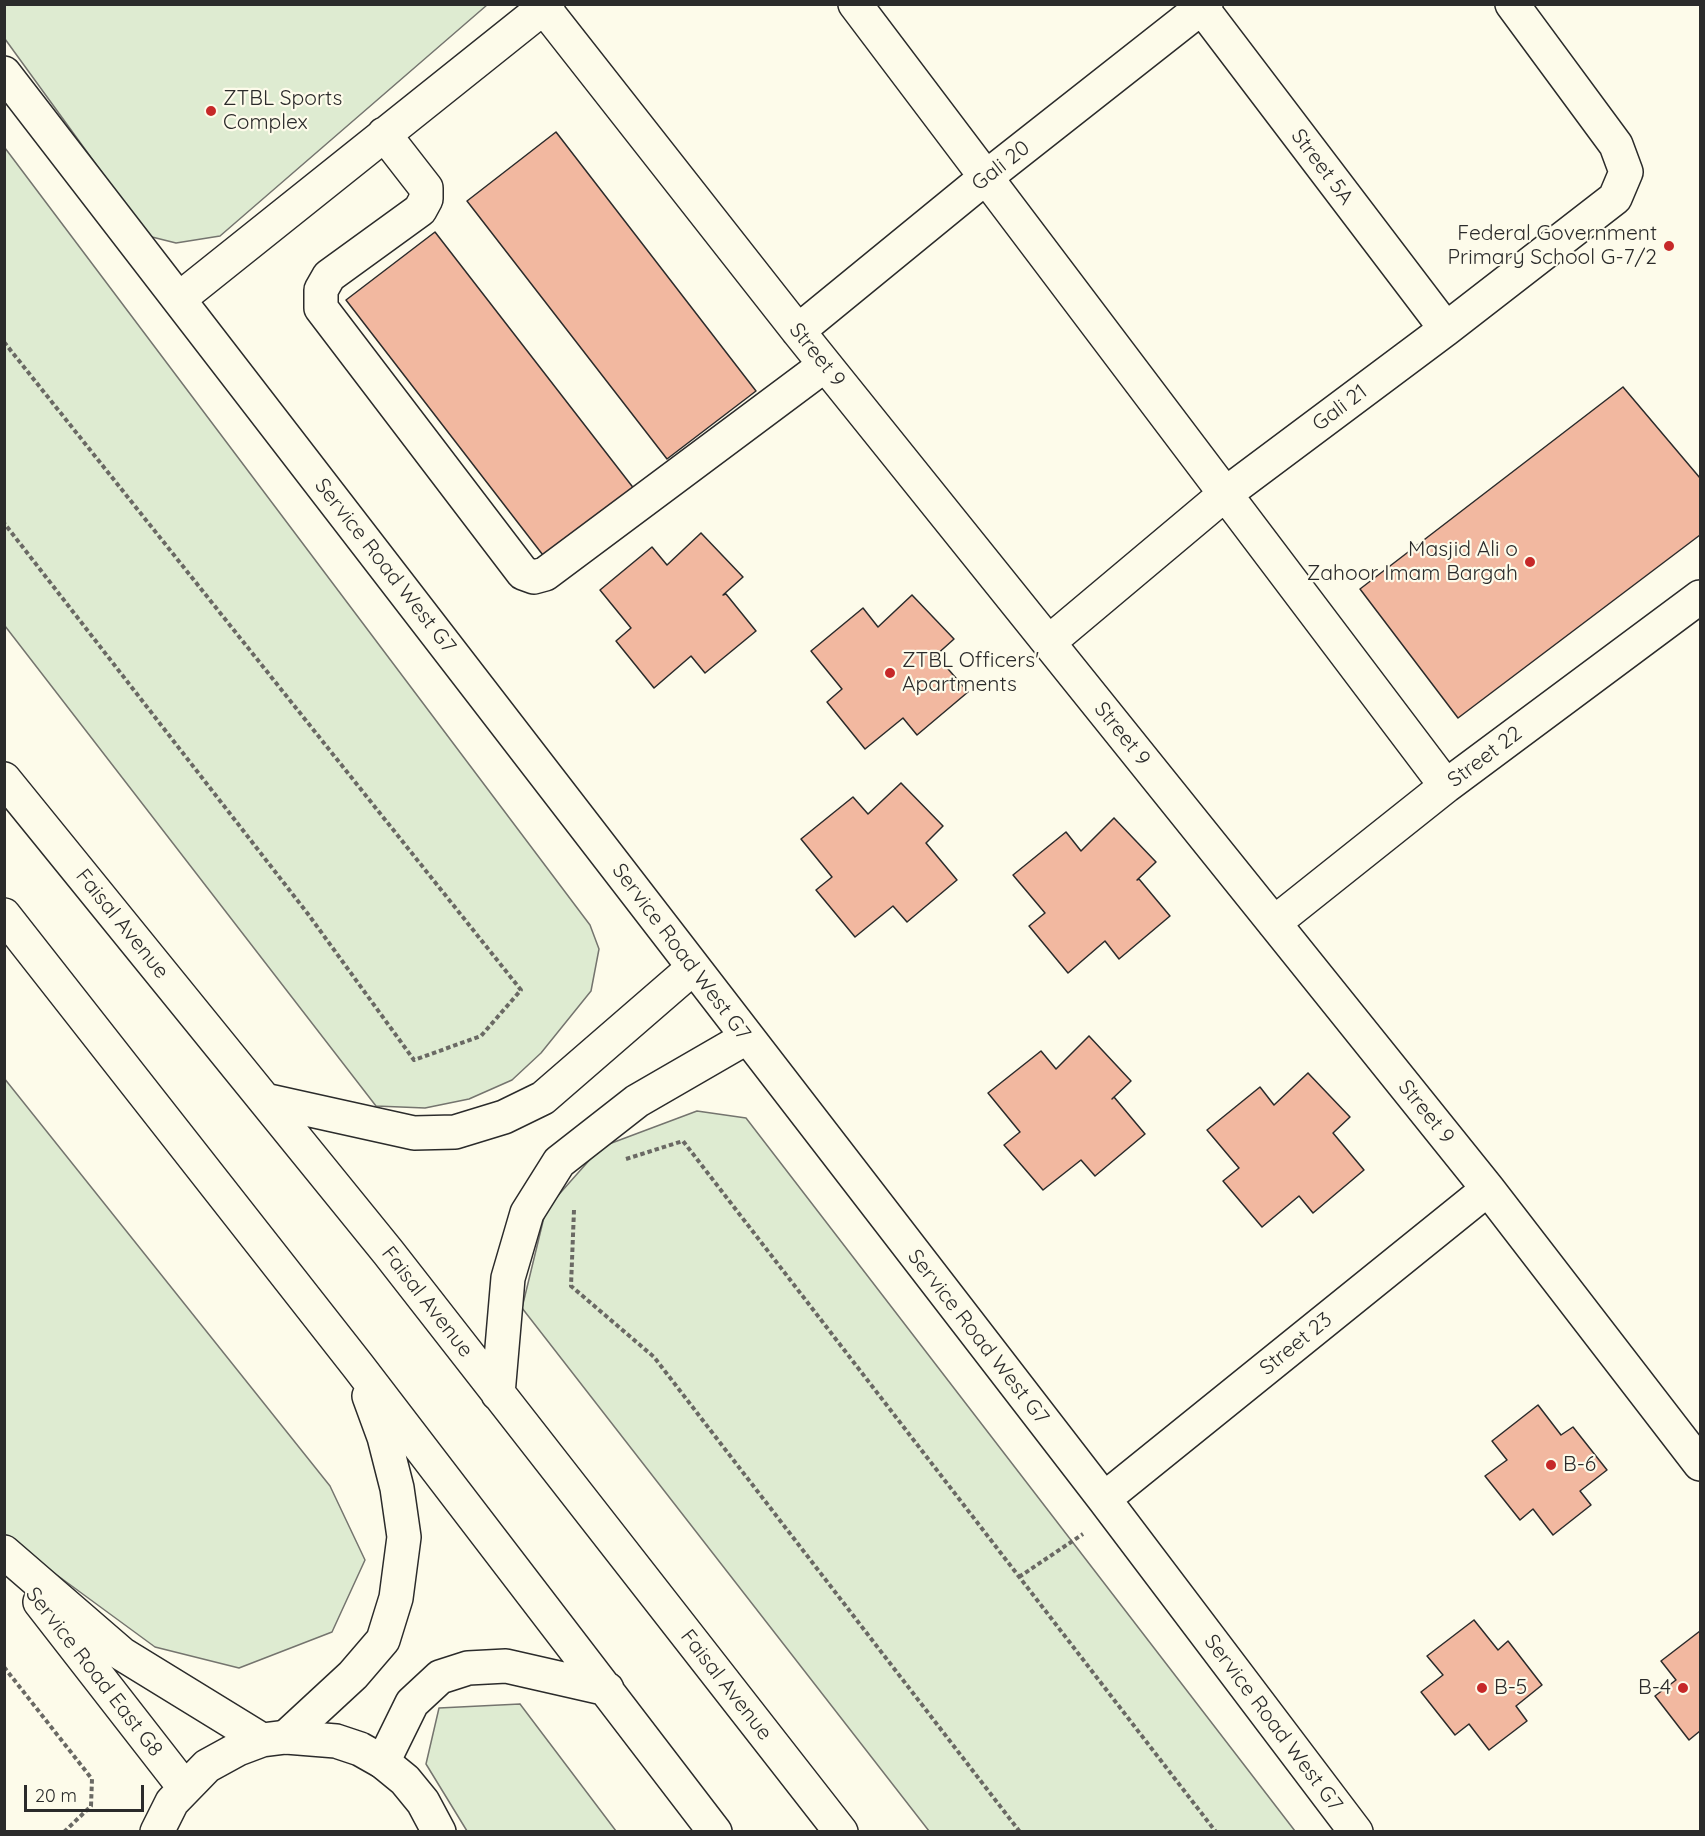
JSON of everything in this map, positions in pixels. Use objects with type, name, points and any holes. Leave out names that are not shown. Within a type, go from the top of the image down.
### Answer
[{"type":"street","points":[[855,4],[1446,786]]},
{"type":"street","name":"Gali 21","points":[[1049,642],[1224,495],[1446,329],[1615,198],[1626,172],[1616,146],[1512,4]]},
{"type":"street","points":[[179,298],[544,6]]},
{"type":"street","name":"Street 9","points":[[544,6],[798,331],[1488,1189],[1701,1464]]},
{"type":"street","name":"Gali 20","points":[[798,331],[985,178],[1203,6]]},
{"type":"street","name":"Street 5A","points":[[1203,6],[1446,329]]},
{"type":"street","name":"Service Road West G7","points":[[4,73],[1109,1506],[1356,1832]]},
{"type":"street","points":[[384,134],[426,188],[426,199],[420,210],[328,276],[321,290],[321,308],[524,573],[534,577],[545,574],[825,364]]},
{"type":"street","name":"Street 22","points":[[1274,923],[1446,786],[1701,597]]},
{"type":"street","name":"Faisal Avenue","points":[[4,779],[265,1100],[841,1832]]},
{"type":"street","points":[[4,915],[358,1366],[715,1832]]},
{"type":"street","points":[[265,1100],[414,1133],[455,1132],[504,1117],[543,1098],[693,968]]},
{"type":"street","points":[[498,1394],[508,1278],[527,1213],[559,1162],[637,1101],[746,1038]]},
{"type":"street","name":"Street 23","points":[[1109,1506],[1488,1189]]},
{"type":"street","points":[[274,1739],[353,1675],[383,1640],[396,1598],[404,1538],[398,1488],[384,1437],[358,1366]]},
{"type":"street","name":"Service Road East G8","points":[[4,1552],[122,1654],[274,1739]]},
{"type":"street","name":"Service Road East G8","points":[[4,1557],[184,1787]]},
{"type":"street","points":[[383,1762],[412,1703],[440,1677],[449,1674],[468,1668],[506,1666],[607,1689]]},
{"type":"street","points":[[155,1827],[184,1787],[207,1766],[233,1750],[274,1739],[336,1741],[360,1749],[383,1762],[405,1780],[423,1802],[439,1832]]},
{"type":"path","points":[[4,342],[520,990],[481,1036],[414,1060],[308,914],[4,523]]},
{"type":"path","points":[[616,1162],[683,1141],[1216,1832]]},
{"type":"path","points":[[574,1202],[571,1286],[654,1357],[1020,1832]]},
{"type":"path","points":[[1019,1577],[1109,1506]]},
{"type":"path","points":[[4,1667],[92,1779],[91,1806],[64,1832]]},
{"type":"green space","name":"ZTBL Sports Complex","points":[[4,5],[487,5],[220,236],[176,243],[148,236],[5,39]]},
{"type":"green space","points":[[5,148],[590,925],[599,949],[591,991],[541,1053],[512,1080],[469,1099],[425,1108],[376,1106],[5,626]]},
{"type":"green space","points":[[4,1078],[330,1486],[365,1560],[332,1632],[239,1668],[155,1647],[5,1537]]},
{"type":"green space","points":[[697,1111],[746,1118],[1295,1831],[929,1831],[522,1308],[546,1209],[601,1147]]},
{"type":"green space","points":[[520,1704],[616,1831],[467,1831],[426,1764],[439,1708]]},
{"type":"building","points":[[556,132],[756,391],[667,459],[467,201]]},
{"type":"building","points":[[435,232],[635,490],[546,559],[346,300]]},
{"type":"building","name":"Masjid Ali o Zahoor Imam Bargah","points":[[1623,387],[1700,478],[1700,535],[1458,718],[1360,589]]},
{"type":"building","points":[[701,533],[743,577],[723,595],[726,594],[756,631],[705,673],[691,656],[654,688],[616,641],[631,628],[600,590],[652,547],[667,565]]},
{"type":"building","name":"ZTBL Officers' Apartments","points":[[912,595],[954,639],[936,655],[968,692],[917,735],[903,718],[865,749],[827,702],[842,689],[811,651],[863,608],[878,627]]},
{"type":"building","points":[[901,783],[943,826],[926,843],[957,880],[907,922],[893,906],[855,937],[816,890],[832,877],[801,839],[853,797],[868,814]]},
{"type":"building","points":[[1114,818],[1156,862],[1137,880],[1139,879],[1170,916],[1119,959],[1105,941],[1068,973],[1029,926],[1045,913],[1013,875],[1066,832],[1081,851]]},
{"type":"building","points":[[1089,1036],[1131,1081],[1114,1097],[1145,1134],[1095,1176],[1081,1160],[1043,1190],[1004,1145],[1020,1132],[988,1093],[1041,1051],[1056,1069]]},
{"type":"building","points":[[1308,1073],[1350,1117],[1333,1133],[1364,1170],[1313,1213],[1299,1196],[1262,1227],[1223,1181],[1239,1168],[1207,1130],[1260,1087],[1274,1105]]},
{"type":"building","name":"B-6","points":[[1538,1405],[1561,1435],[1573,1427],[1607,1470],[1580,1491],[1591,1505],[1553,1535],[1533,1509],[1520,1520],[1485,1476],[1507,1460],[1492,1441]]},
{"type":"building","name":"B-5","points":[[1474,1620],[1498,1650],[1508,1641],[1542,1685],[1516,1706],[1527,1721],[1489,1750],[1469,1724],[1455,1735],[1421,1692],[1443,1675],[1427,1656]]},
{"type":"building","name":"B-4","points":[[1700,1631],[1700,1731],[1689,1740],[1655,1696],[1676,1680],[1661,1661]]},
{"type":"place","name":"ZTBL Sports Complex","points":[[211,111]]},
{"type":"place","name":"Federal Government Primary School G-7/2","points":[[1669,246]]},
{"type":"place","name":"Masjid Ali o Zahoor Imam Bargah","points":[[1530,562]]},
{"type":"place","name":"ZTBL Officers' Apartments","points":[[890,673]]},
{"type":"place","name":"B-6","points":[[1551,1465]]},
{"type":"place","name":"B-5","points":[[1482,1688]]},
{"type":"place","name":"B-4","points":[[1683,1688]]}]
